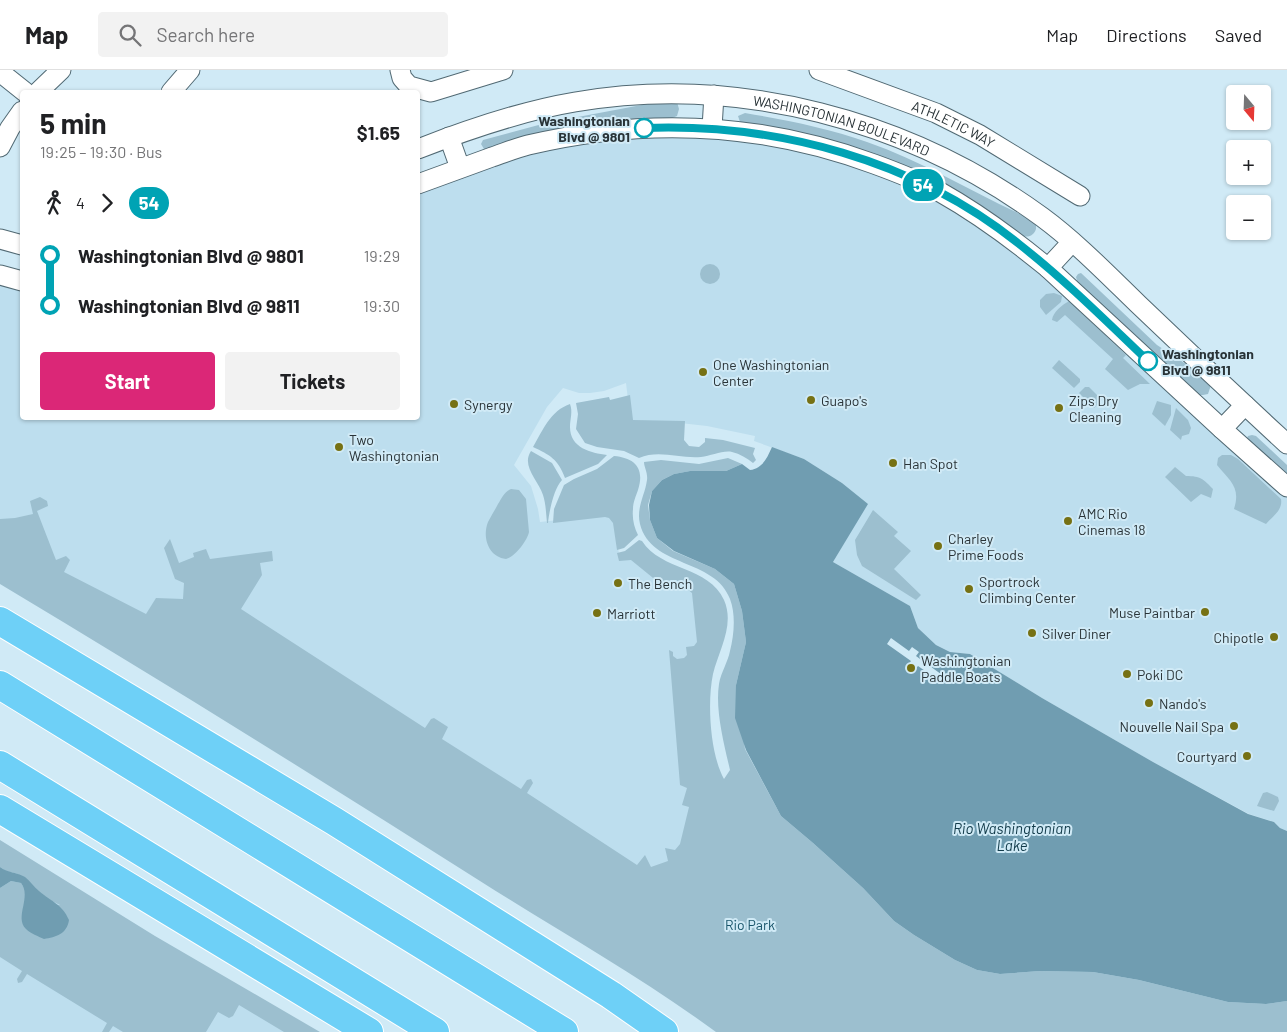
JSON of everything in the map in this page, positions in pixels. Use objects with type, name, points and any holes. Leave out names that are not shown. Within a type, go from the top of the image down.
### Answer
[{"type":"highway","points":[[0,621],[334,821],[611,995],[655,1025],[671,1032]]},
{"type":"highway","points":[[0,641],[144,720],[244,782],[334,821]]},
{"type":"highway","points":[[0,685],[564,1032]]},
{"type":"highway","points":[[0,765],[435,1032]]},
{"type":"highway","points":[[0,809],[369,1032]]},
{"type":"street","points":[[40,90],[61,70]]},
{"type":"street","points":[[174,90],[190,70]]},
{"type":"street","points":[[400,70],[402,78],[409,86],[431,92],[503,70]]},
{"type":"street","name":"ATHLETIC WAY","points":[[819,70],[936,113],[980,135],[1080,196]]},
{"type":"street","points":[[0,72],[22,90]]},
{"type":"street","name":"WASHINGTONIAN BOULEVARD","points":[[420,148],[479,126],[532,111],[575,102],[675,93],[714,95],[777,103],[812,110],[902,138],[971,172],[1044,218],[1287,444]]},
{"type":"street","points":[[712,128],[714,95]]},
{"type":"street","points":[[0,147],[20,114]]},
{"type":"street","name":"WASHINGTONIAN BOULEVARD","points":[[420,183],[526,145],[620,129],[655,127],[712,128],[774,136],[818,145],[890,170],[939,192],[1018,243],[1048,268],[1287,487]]},
{"type":"street","points":[[449,136],[460,168]]},
{"type":"street","points":[[0,239],[20,244]]},
{"type":"street","points":[[1048,268],[1072,242]]},
{"type":"street","points":[[0,275],[20,280]]},
{"type":"street","points":[[1222,429],[1245,405]]},
{"type":"shaded area","points":[[628,131],[819,147],[978,218],[1287,489],[1287,831],[1280,828],[1274,822],[1249,814],[1153,762],[970,654],[950,652],[936,645],[918,628],[910,606],[833,562],[867,504],[842,483],[804,459],[754,441],[755,436],[707,426],[680,423],[631,424],[626,383],[604,391],[590,393],[579,393],[563,388],[547,407],[514,465],[531,486],[540,522],[606,515],[613,518],[620,560],[631,558],[676,578],[694,593],[699,643],[698,804],[682,862],[642,878],[144,622],[0,544],[0,278],[20,283],[20,420],[420,420],[420,186],[473,166]]},
{"type":"shaded area","points":[[0,842],[305,1032],[0,1032]]},
{"type":"green space","points":[[668,100],[677,102],[679,109],[677,116],[670,119],[512,140],[488,149],[484,149],[481,144],[483,140],[546,123]]},
{"type":"green space","points":[[745,113],[822,129],[888,150],[1033,220],[1036,229],[1031,236],[1023,236],[990,213],[740,122],[738,116]]},
{"type":"green space","points":[[706,264],[714,264],[720,270],[720,278],[714,284],[706,284],[700,278],[700,270]]},
{"type":"green space","points":[[1081,273],[1157,345],[1207,378],[1211,385],[1208,394],[1198,395],[1078,284],[1076,277]]},
{"type":"green space","points":[[1054,293],[1062,296],[1061,302],[1046,315],[1040,307],[1040,300],[1046,294]]},
{"type":"green space","points":[[1069,301],[1126,355],[1123,358],[1150,384],[1140,384],[1128,390],[1105,369],[1113,359],[1065,315],[1057,322],[1052,320],[1056,312]]},
{"type":"green space","points":[[1059,360],[1080,379],[1080,382],[1074,388],[1052,368]]},
{"type":"green space","points":[[1085,387],[1089,387],[1102,400],[1094,408],[1079,393]]},
{"type":"green space","points":[[630,395],[633,420],[685,421],[684,440],[689,446],[699,447],[705,442],[705,438],[723,440],[755,448],[753,454],[756,460],[753,463],[741,455],[732,452],[721,452],[701,457],[654,454],[639,458],[624,451],[597,447],[585,443],[576,429],[578,414],[576,403],[609,397],[610,400]]},
{"type":"green space","points":[[1157,401],[1171,405],[1171,415],[1165,426],[1152,414]]},
{"type":"green space","points":[[570,404],[571,434],[577,445],[594,453],[607,455],[598,464],[565,478],[553,458],[533,447],[552,416]]},
{"type":"green space","points":[[1176,408],[1188,420],[1191,428],[1189,434],[1182,436],[1181,440],[1170,430]]},
{"type":"green space","points":[[1248,436],[1256,436],[1287,465],[1287,477],[1248,443]]},
{"type":"green space","points":[[531,451],[552,463],[562,480],[554,494],[548,523],[541,489],[529,468],[528,457]]},
{"type":"green space","points":[[1222,455],[1231,455],[1238,459],[1281,499],[1279,510],[1266,524],[1234,509],[1236,501],[1235,490],[1230,480],[1217,465],[1218,458]]},
{"type":"green space","points":[[614,456],[633,462],[639,470],[640,476],[633,512],[635,529],[638,535],[624,548],[617,550],[613,523],[609,518],[553,523],[554,509],[564,485],[597,469]]},
{"type":"green space","name":"Rio Park","points":[[728,458],[742,464],[726,471],[690,471],[674,474],[662,480],[652,491],[648,505],[650,520],[657,538],[673,551],[715,569],[734,584],[742,611],[746,642],[736,685],[745,749],[781,816],[863,888],[894,921],[955,960],[977,970],[1000,974],[1040,971],[1093,972],[1139,980],[1228,1002],[1266,1004],[1287,1001],[1287,1032],[716,1032],[659,992],[600,955],[241,731],[0,584],[0,519],[33,514],[30,501],[40,497],[47,501],[48,506],[37,511],[56,560],[66,556],[70,560],[64,572],[146,614],[156,598],[183,599],[184,583],[175,579],[164,548],[170,539],[179,563],[194,557],[193,553],[206,549],[210,559],[272,551],[273,561],[260,563],[262,575],[241,609],[425,728],[431,719],[434,718],[448,727],[442,739],[521,789],[527,780],[531,779],[533,783],[527,793],[637,865],[645,855],[651,867],[668,861],[665,848],[675,850],[680,844],[689,807],[682,805],[687,788],[680,785],[669,650],[673,652],[673,656],[677,659],[684,658],[687,655],[686,647],[694,646],[697,642],[692,593],[676,580],[658,582],[631,560],[619,561],[617,553],[625,551],[639,540],[642,541],[650,551],[661,558],[708,581],[717,589],[724,600],[727,609],[727,628],[713,674],[710,713],[713,742],[719,768],[724,779],[730,770],[721,727],[718,694],[720,680],[733,638],[734,618],[732,605],[722,586],[711,576],[657,549],[646,538],[640,524],[639,512],[647,480],[644,462],[661,460],[699,464]]},
{"type":"green space","points":[[1175,467],[1186,476],[1198,477],[1207,483],[1213,489],[1211,498],[1201,494],[1191,502],[1165,477]]},
{"type":"green space","points":[[511,489],[519,490],[526,499],[529,532],[520,548],[506,559],[491,550],[486,540],[486,528],[505,493]]},
{"type":"green space","points":[[873,510],[898,532],[894,536],[911,551],[894,569],[921,595],[916,600],[862,566],[857,555],[855,540]]},
{"type":"green space","points":[[1267,792],[1278,797],[1279,801],[1274,811],[1257,806],[1263,793]]},
{"type":"green space","points":[[0,840],[155,936],[320,1032],[284,1032],[239,1005],[233,1016],[229,1018],[218,1012],[206,1032],[123,1032],[113,1026],[109,1032],[102,1032],[107,1023],[27,974],[22,982],[18,983],[17,979],[22,971],[0,957],[0,888],[11,881],[21,883],[25,892],[23,909],[60,905],[48,899],[18,874],[6,871],[0,867]]},
{"type":"water","name":"Rio Washingtonian Lake","points":[[772,447],[804,459],[842,483],[868,504],[833,562],[910,606],[918,628],[936,645],[950,652],[970,654],[1153,762],[1248,814],[1274,822],[1280,828],[1287,831],[1287,1001],[1266,1004],[1228,1002],[1139,980],[1093,972],[1040,971],[1000,974],[977,970],[955,960],[894,921],[863,888],[781,816],[746,750],[735,718],[736,685],[746,642],[742,611],[734,584],[715,569],[674,551],[657,538],[650,520],[649,505],[652,491],[662,480],[674,474],[690,471],[726,471],[742,464],[750,470],[754,469],[764,462]]},
{"type":"water","points":[[0,867],[25,877],[39,891],[60,907],[69,920],[66,929],[57,936],[44,939],[26,929],[22,919],[24,889],[21,883],[11,881],[0,888]]},
{"type":"pier","name":"Washingtonian Paddle Boats","points":[[891,638],[909,651],[912,647],[919,652],[916,656],[945,677],[941,682],[918,666],[912,673],[906,668],[911,661],[887,644]]},
{"type":"bus line","name":"54","points":[[644,128],[687,127],[744,131],[818,145],[890,170],[939,192],[1018,243],[1048,268],[1148,361]]},
{"type":"place","name":"Washingtonian Blvd @ 9801","points":[[644,128]]},
{"type":"place","name":"Washingtonian Blvd @ 9811","points":[[1148,361]]},
{"type":"place","name":"One Washingtonian Center","points":[[703,372]]},
{"type":"place","name":"Guapo's","points":[[811,400]]},
{"type":"place","name":"Synergy","points":[[454,404]]},
{"type":"place","name":"Zips Dry Cleaning","points":[[1059,408]]},
{"type":"place","name":"Two Washingtonian","points":[[339,447]]},
{"type":"place","name":"Han Spot","points":[[893,463]]},
{"type":"place","name":"AMC Rio Cinemas 18","points":[[1068,521]]},
{"type":"place","name":"Charley Prime Foods","points":[[938,546]]},
{"type":"place","name":"The Bench","points":[[618,583]]},
{"type":"place","name":"Sportrock Climbing Center","points":[[969,589]]},
{"type":"place","name":"Muse Paintbar","points":[[1205,612]]},
{"type":"place","name":"Marriott","points":[[597,613]]},
{"type":"place","name":"Silver Diner","points":[[1032,633]]},
{"type":"place","name":"Chipotle","points":[[1274,637]]},
{"type":"place","name":"Washingtonian Paddle Boats","points":[[911,668]]},
{"type":"place","name":"Poki DC","points":[[1127,674]]},
{"type":"place","name":"Nando's","points":[[1149,703]]},
{"type":"place","name":"Nouvelle Nail Spa","points":[[1234,726]]},
{"type":"place","name":"Courtyard","points":[[1247,756]]}]
